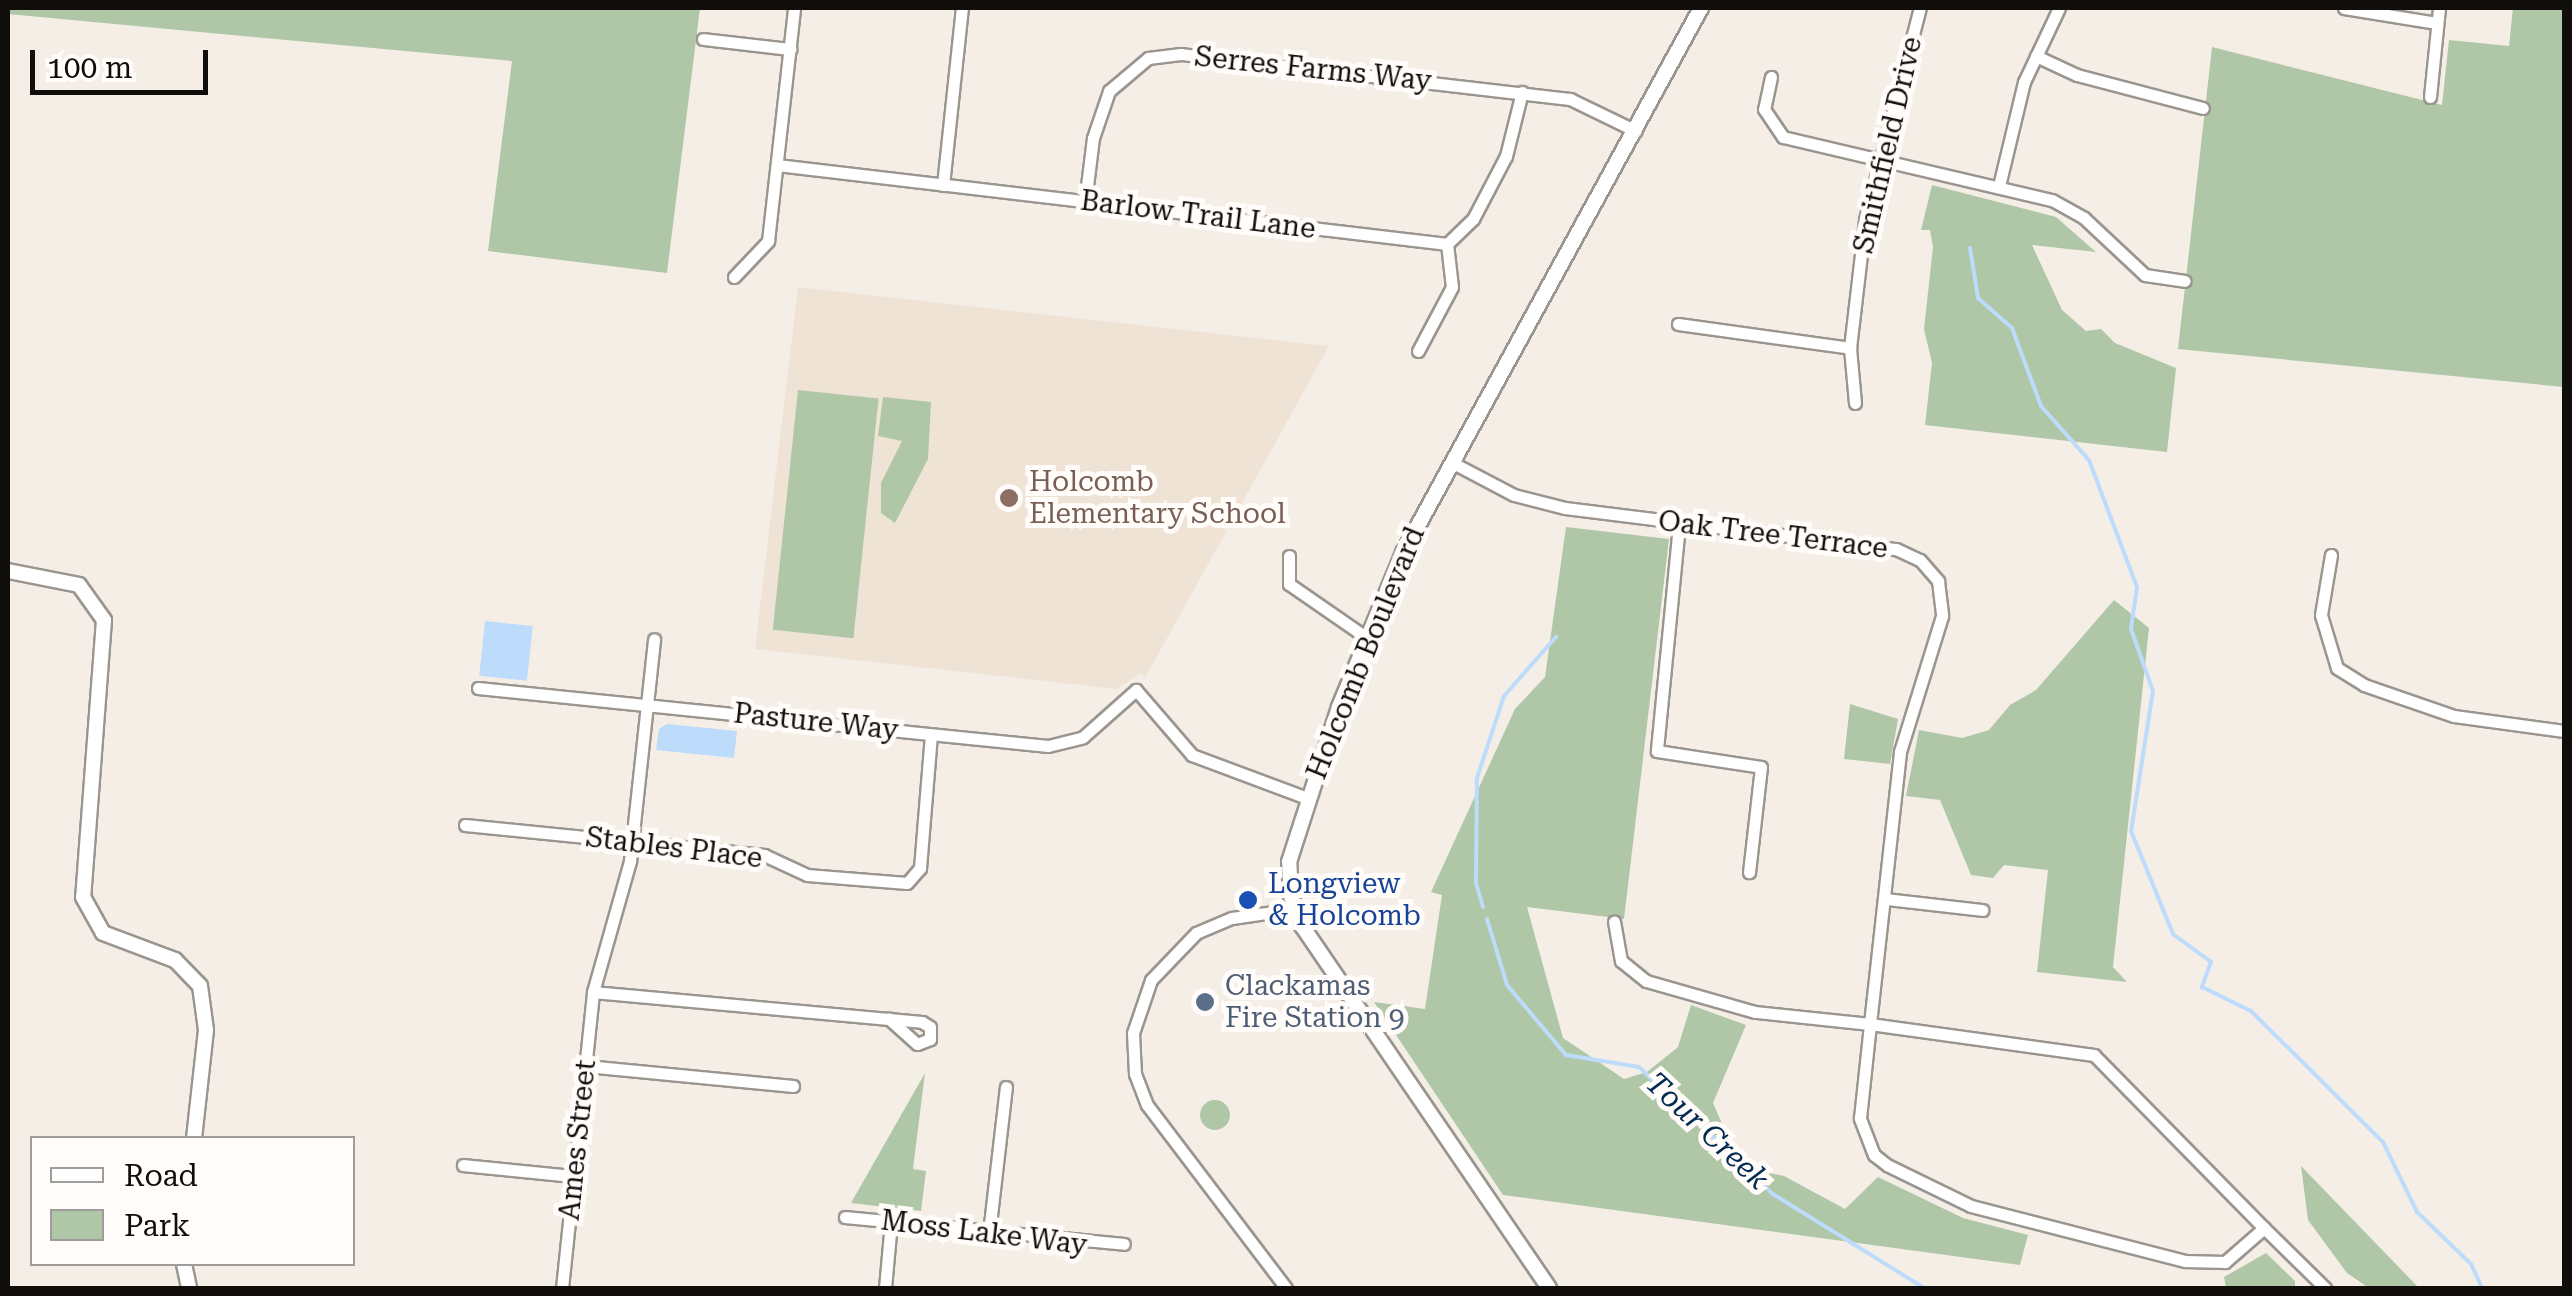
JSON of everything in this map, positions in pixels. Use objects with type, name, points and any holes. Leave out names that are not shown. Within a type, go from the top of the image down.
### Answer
[{"type":"street","points":[[734,276],[768,241],[794,8]]},
{"type":"street","points":[[943,185],[962,8]]},
{"type":"street","name":"Holcomb Boulevard","points":[[1549,1288],[1294,909],[1289,862],[1307,798],[1403,554],[1701,8]]},
{"type":"street","name":"Smithfield Drive","points":[[1855,403],[1850,348],[1865,220],[1920,8]]},
{"type":"street","points":[[1999,186],[2036,56],[2059,8]]},
{"type":"street","points":[[2344,8],[2438,23]]},
{"type":"street","points":[[2430,97],[2439,8]]},
{"type":"street","points":[[703,40],[790,49]]},
{"type":"street","name":"Serres Farms Way","points":[[1085,202],[1098,113],[1125,72],[1148,58],[1181,54],[1570,98],[1636,131]]},
{"type":"street","points":[[2036,56],[2077,76],[2204,108]]},
{"type":"street","points":[[1772,77],[1764,109],[1783,137],[1882,156],[2066,205],[2145,275],[2184,281]]},
{"type":"street","points":[[1418,351],[1452,286],[1446,244],[1473,219],[1506,156],[1522,92]]},
{"type":"street","name":"Barlow Trail Lane","points":[[777,166],[1446,244]]},
{"type":"street","points":[[1678,324],[1850,348]]},
{"type":"street","name":"Oak Tree Terrace","points":[[1453,463],[1536,503],[1896,549],[1920,560],[1938,581],[1942,616],[1904,732],[1860,1118],[1874,1155],[1971,1206],[2185,1261],[2224,1262],[2264,1228]]},
{"type":"street","points":[[1678,524],[1656,751],[1761,767],[1749,872]]},
{"type":"street","points":[[2331,555],[2321,614],[2337,668],[2364,685],[2454,716],[2564,731]]},
{"type":"street","points":[[1289,556],[1285,576],[1294,589],[1367,638]]},
{"type":"street","points":[[8,571],[79,585],[104,620],[83,896],[102,933],[175,960],[200,986],[206,1030],[194,1136]]},
{"type":"street","name":"Ames Street","points":[[562,1288],[593,992],[632,842],[654,639]]},
{"type":"street","name":"Pasture Way","points":[[478,688],[931,735],[1066,744],[1136,690],[1192,755],[1307,798]]},
{"type":"street","name":"Stables Place","points":[[466,825],[764,854],[807,875],[907,882],[920,868],[931,735]]},
{"type":"street","points":[[1886,899],[1982,910]]},
{"type":"street","points":[[1286,1288],[1147,1104],[1135,1074],[1133,1032],[1151,980],[1196,933],[1238,917],[1294,909]]},
{"type":"street","points":[[1614,922],[1622,961],[1646,981],[1755,1012],[2094,1054],[2325,1288]]},
{"type":"street","points":[[593,992],[889,1019]]},
{"type":"street","points":[[586,1066],[793,1086]]},
{"type":"street","points":[[989,1233],[1006,1087]]},
{"type":"street","points":[[463,1164],[574,1176]]},
{"type":"street","name":"Moss Lake Way","points":[[844,1217],[1124,1244]]},
{"type":"street","points":[[885,1288],[891,1222]]},
{"type":"shaded area","name":"Holcomb Elementary School","points":[[798,287],[1329,346],[1145,678],[1141,673],[1117,689],[755,649]]},
{"type":"green space","points":[[8,8],[700,8],[667,273],[488,251],[512,61],[8,14]]},
{"type":"green space","points":[[2513,8],[2564,8],[2564,387],[2178,349],[2212,47],[2442,105],[2449,40],[2509,46]]},
{"type":"green space","points":[[1932,185],[2056,217],[2096,252],[2032,245],[2062,310],[2086,331],[2101,329],[2115,343],[2176,368],[2167,452],[1925,425],[1932,363],[1924,329],[1933,247],[1930,230],[1921,230]]},
{"type":"green space","points":[[798,390],[879,398],[853,638],[773,630]]},
{"type":"green space","points":[[883,397],[931,402],[928,459],[895,523],[881,513],[881,483],[902,441],[878,436]]},
{"type":"green space","points":[[1566,527],[1669,539],[1624,919],[1527,907],[1563,1038],[1624,1079],[1647,1072],[1678,1047],[1691,1005],[1746,1025],[1713,1103],[1741,1167],[1784,1176],[1845,1209],[1878,1177],[1963,1218],[2028,1235],[2020,1265],[1503,1195],[1374,1002],[1425,1009],[1442,895],[1431,892],[1515,709],[1545,677]]},
{"type":"green space","points":[[2114,600],[2149,628],[2113,967],[2127,982],[2037,972],[2048,870],[2004,865],[1993,878],[1971,875],[1940,800],[1906,796],[1919,730],[1962,738],[1989,730],[2010,705],[2036,690]]},
{"type":"green space","points":[[1850,704],[1898,719],[1890,764],[1844,759]]},
{"type":"green space","points":[[925,1073],[913,1169],[926,1171],[921,1211],[851,1203]]},
{"type":"green space","points":[[1215,1100],[1226,1104],[1230,1115],[1226,1126],[1215,1130],[1204,1126],[1200,1115],[1204,1104]]},
{"type":"green space","points":[[2301,1166],[2419,1288],[2369,1288],[2347,1273],[2308,1220]]},
{"type":"green space","points":[[2266,1253],[2295,1281],[2295,1288],[2226,1288],[2224,1277]]},
{"type":"water","points":[[485,621],[533,626],[527,681],[479,676]]},
{"type":"water","points":[[667,724],[737,731],[734,758],[656,750],[659,729]]},
{"type":"waterway","points":[[1970,248],[1978,298],[2012,328],[2041,406],[2089,460],[2137,587],[2131,629],[2153,691],[2131,831],[2173,934],[2211,962],[2202,987],[2251,1011],[2383,1142],[2417,1212],[2471,1264],[2482,1288]]},
{"type":"waterway","name":"Tour Creek","points":[[1483,907],[1476,883],[1477,778],[1504,696],[1556,637]]},
{"type":"waterway","name":"Tour Creek","points":[[1487,919],[1507,985],[1566,1055],[1639,1067],[1773,1194],[1924,1288]]},
{"type":"place","name":"Holcomb Elementary School","points":[[1009,498]]},
{"type":"place","name":"Longview & Holcomb","points":[[1248,900]]},
{"type":"place","name":"Clackamas Fire Station 9","points":[[1205,1002]]}]
